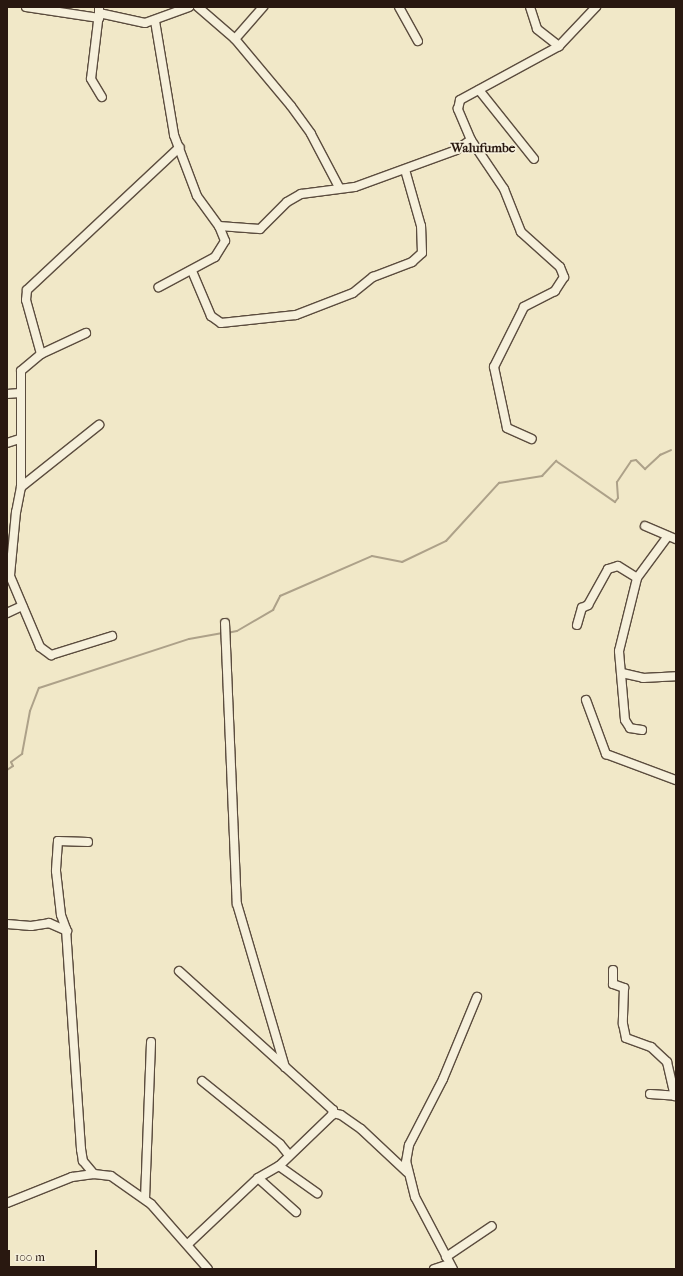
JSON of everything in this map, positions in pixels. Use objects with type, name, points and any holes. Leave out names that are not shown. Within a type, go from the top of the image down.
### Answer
[{"type":"street","points":[[26,7],[99,13],[136,22],[155,21],[189,7]]},
{"type":"street","points":[[198,7],[235,39],[304,124],[339,187]]},
{"type":"street","points":[[235,39],[263,7]]},
{"type":"street","points":[[398,7],[418,42]]},
{"type":"street","points":[[530,7],[537,29],[559,46]]},
{"type":"street","points":[[532,439],[507,428],[494,367],[524,307],[555,291],[564,277],[556,264],[521,232],[504,189],[471,140],[457,105],[460,100],[559,46],[596,7]]},
{"type":"street","points":[[99,13],[91,79],[102,97]]},
{"type":"street","points":[[155,21],[170,121],[200,202],[219,226],[225,241],[221,252],[192,271],[159,287]]},
{"type":"street","points":[[480,90],[534,159]]},
{"type":"street","points":[[219,226],[260,229],[291,199],[339,187],[355,187],[441,157],[471,140]]},
{"type":"street","points":[[41,354],[26,300],[27,290],[180,147]]},
{"type":"street","points":[[192,271],[211,316],[221,323],[296,316],[353,293],[373,277],[412,262],[422,253],[421,226],[404,170]]},
{"type":"street","points":[[86,333],[41,354],[23,367],[20,393],[19,439],[21,487],[16,512],[10,576],[40,647],[51,655],[112,636]]},
{"type":"street","points":[[7,394],[20,393]]},
{"type":"street","points":[[21,487],[99,425]]},
{"type":"street","points":[[7,443],[19,439]]},
{"type":"street","points":[[645,526],[676,539]]},
{"type":"street","points":[[642,730],[630,728],[625,720],[619,651],[637,578],[668,536]]},
{"type":"street","points":[[577,625],[582,608],[588,605],[608,569],[618,566],[637,578]]},
{"type":"street","points":[[7,613],[22,606]]},
{"type":"street","points":[[225,623],[238,904],[285,1067]]},
{"type":"street","points":[[622,673],[643,678],[676,676]]},
{"type":"street","points":[[586,700],[606,754],[676,780]]},
{"type":"street","points":[[74,972],[72,947],[66,929],[58,891],[58,841],[88,842]]},
{"type":"street","points":[[7,924],[31,926],[49,923],[66,929]]},
{"type":"street","points":[[66,929],[81,1149],[85,1165],[94,1174]]},
{"type":"street","points":[[613,970],[613,984],[623,987],[624,991],[623,1024],[626,1038],[649,1046],[667,1062],[675,1096],[650,1094]]},
{"type":"street","points":[[179,971],[331,1108],[333,1113]]},
{"type":"street","points":[[449,1263],[415,1197],[407,1172],[409,1145],[443,1079],[477,997]]},
{"type":"street","points":[[145,1199],[151,1042]]},
{"type":"street","points":[[202,1081],[280,1144],[289,1155]]},
{"type":"street","points":[[333,1113],[341,1115],[360,1129],[407,1172]]},
{"type":"street","points":[[188,1244],[258,1178],[279,1166],[333,1113]]},
{"type":"street","points":[[279,1166],[317,1193]]},
{"type":"street","points":[[7,1203],[72,1177],[94,1174],[120,1181],[145,1199],[188,1244],[208,1269]]},
{"type":"street","points":[[258,1178],[296,1212]]},
{"type":"street","points":[[434,1269],[449,1263],[492,1226]]},
{"type":"waterway","points":[[227,633],[237,631],[273,610],[280,596],[372,556],[402,562],[446,541],[499,483],[542,476],[556,461],[615,502],[618,498],[617,482],[631,461],[636,460],[645,469],[660,455],[671,450]]},
{"type":"waterway","points":[[7,770],[13,766],[11,762],[22,754],[30,711],[39,688],[189,639],[222,633]]},
{"type":"district","name":"Walufumbe","points":[[483,148]]}]
